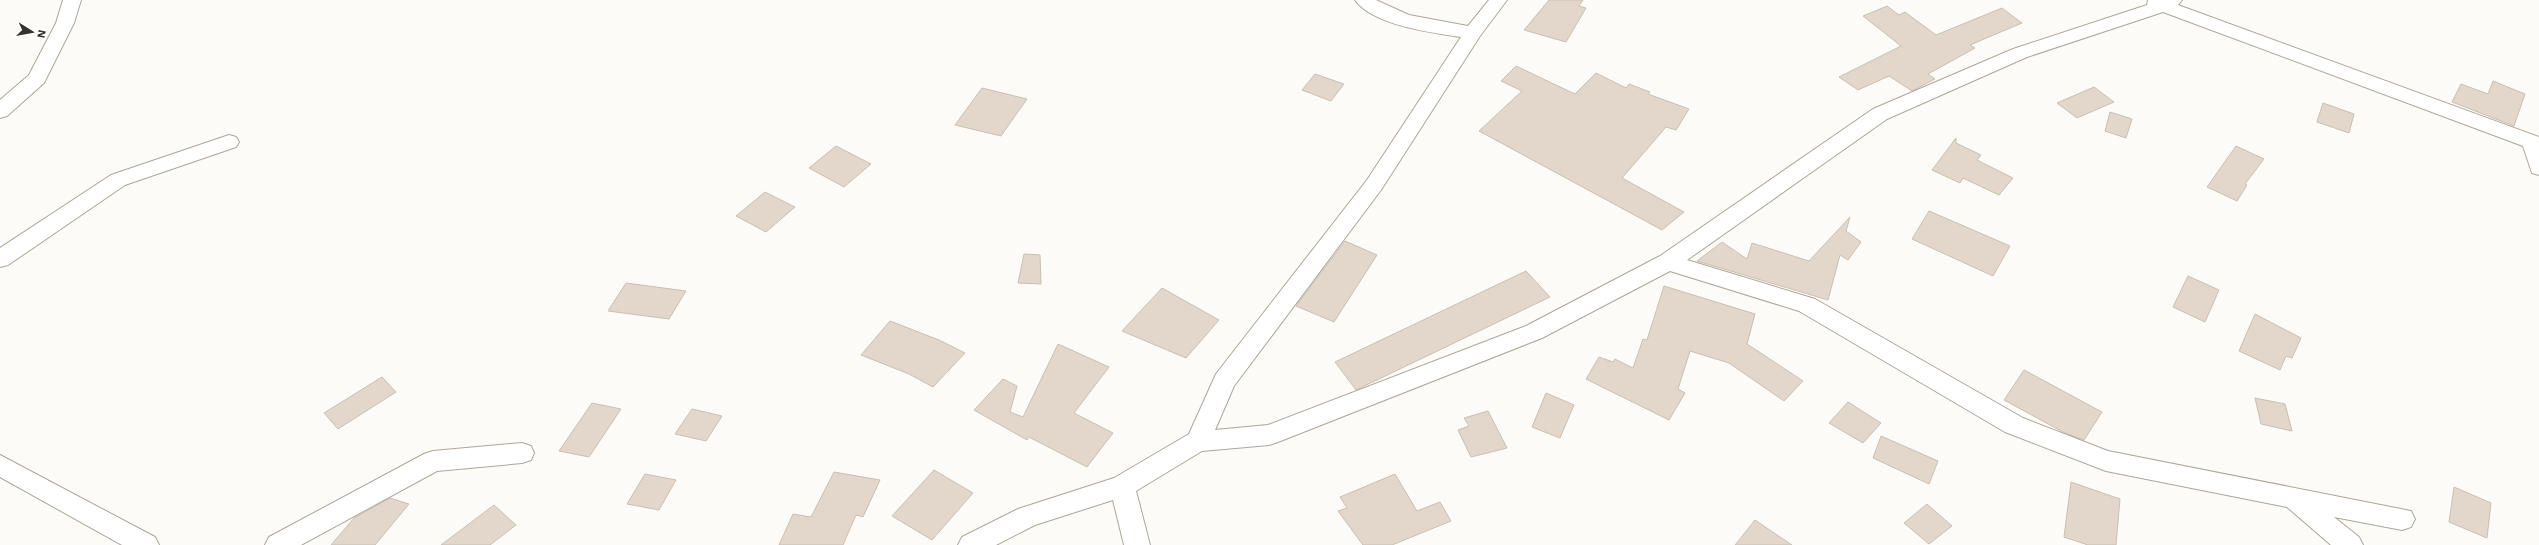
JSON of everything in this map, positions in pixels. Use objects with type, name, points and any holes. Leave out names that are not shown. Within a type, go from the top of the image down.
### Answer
[{"type":"street","points":[[0,111],[37,79],[65,23],[72,0]]},
{"type":"street","points":[[1364,0],[1377,10],[1404,21],[1473,33]]},
{"type":"street","points":[[1198,441],[1224,382],[1374,185],[1473,33],[1498,0]]},
{"type":"street","points":[[971,545],[1027,517],[1122,486],[1198,441],[1269,435],[1534,332],[1668,262],[1880,114],[2020,53],[2160,2],[2536,143],[2539,168]]},
{"type":"street","points":[[0,259],[79,204],[118,180],[229,142]]},
{"type":"street","points":[[1668,262],[1807,306],[2014,425],[2106,461],[2296,500],[2402,519]]},
{"type":"street","points":[[278,545],[390,483],[433,462],[522,453]]},
{"type":"street","points":[[0,464],[146,545]]},
{"type":"street","points":[[1122,486],[1137,545]]},
{"type":"street","points":[[2296,500],[2350,545]]},
{"type":"building","points":[[1549,0],[1583,0],[1579,6],[1586,8],[1566,42],[1524,30]]},
{"type":"building","points":[[1887,6],[1899,15],[1905,12],[1936,35],[2002,8],[2022,23],[1970,45],[1975,48],[1928,74],[1935,79],[1912,91],[1889,76],[1858,90],[1839,77],[1901,46],[1863,16]]},
{"type":"building","points":[[1516,66],[1575,94],[1596,73],[1626,88],[1629,84],[1650,92],[1648,94],[1689,109],[1676,130],[1666,127],[1622,178],[1684,212],[1662,230],[1479,131],[1522,91],[1501,81]]},
{"type":"building","points":[[1315,74],[1344,84],[1331,101],[1302,90]]},
{"type":"building","points":[[2493,81],[2525,94],[2514,126],[2452,102],[2461,84],[2488,94]]},
{"type":"building","points":[[2094,87],[2114,102],[2077,118],[2057,103]]},
{"type":"building","points":[[982,88],[1027,99],[1001,136],[955,125]]},
{"type":"building","points":[[2323,103],[2354,114],[2349,133],[2317,122]]},
{"type":"building","points":[[2110,112],[2132,119],[2126,138],[2105,131]]},
{"type":"building","points":[[1956,138],[1956,143],[1981,155],[1977,160],[2013,178],[1999,195],[1963,178],[1960,183],[1932,170]]},
{"type":"building","points":[[836,146],[871,164],[844,187],[809,168]]},
{"type":"building","points":[[2236,146],[2264,159],[2245,184],[2247,185],[2237,201],[2207,187]]},
{"type":"building","points":[[765,192],[795,207],[766,232],[736,216]]},
{"type":"building","points":[[1929,211],[2010,246],[1993,276],[1912,239]]},
{"type":"building","points":[[1850,217],[1846,231],[1861,242],[1848,260],[1840,255],[1828,300],[1697,261],[1722,242],[1747,259],[1752,243],[1809,261]]},
{"type":"building","points":[[1345,241],[1377,255],[1334,322],[1296,306]]},
{"type":"building","points":[[1024,254],[1040,255],[1041,284],[1018,283]]},
{"type":"building","points":[[1526,271],[1550,297],[1356,390],[1335,362]]},
{"type":"building","points":[[2188,276],[2219,290],[2205,322],[2173,307]]},
{"type":"building","points":[[626,283],[686,291],[669,319],[608,311]]},
{"type":"building","points":[[1664,286],[1755,314],[1747,344],[1803,381],[1784,401],[1729,363],[1690,351],[1678,389],[1685,393],[1669,420],[1586,379],[1599,357],[1613,362],[1615,359],[1633,368],[1643,339],[1647,340]]},
{"type":"building","points":[[1162,288],[1219,320],[1186,358],[1122,331]]},
{"type":"building","points":[[2255,314],[2301,338],[2292,358],[2286,356],[2280,370],[2239,351]]},
{"type":"building","points":[[890,321],[939,340],[965,353],[933,387],[909,374],[861,355]]},
{"type":"building","points":[[1058,344],[1109,367],[1074,413],[1113,433],[1087,467],[1029,437],[1027,440],[974,410],[1003,379],[1017,386],[1010,412],[1023,417]]},
{"type":"building","points":[[2024,370],[2102,412],[2084,440],[2063,432],[2004,400]]},
{"type":"building","points":[[382,377],[396,392],[338,429],[324,413]]},
{"type":"building","points":[[1546,393],[1574,405],[1560,438],[1532,427]]},
{"type":"building","points":[[2255,398],[2285,404],[2292,431],[2261,424]]},
{"type":"building","points":[[1848,402],[1881,423],[1863,443],[1829,423]]},
{"type":"building","points":[[592,403],[621,409],[589,457],[559,451]]},
{"type":"building","points":[[692,409],[722,416],[706,441],[675,434]]},
{"type":"building","points":[[1488,411],[1507,448],[1471,457],[1458,430],[1469,426],[1464,418]]},
{"type":"building","points":[[1881,436],[1938,461],[1929,484],[1873,458]]},
{"type":"building","points":[[934,470],[973,493],[932,540],[892,516]]},
{"type":"building","points":[[834,472],[880,480],[863,517],[856,515],[843,545],[779,545],[793,514],[811,517]]},
{"type":"building","points":[[645,474],[676,480],[659,510],[627,504]]},
{"type":"building","points":[[1395,474],[1417,511],[1440,502],[1451,521],[1392,545],[1363,545],[1338,511],[1347,508],[1340,497]]},
{"type":"building","points":[[2071,482],[2120,499],[2116,545],[2088,545],[2064,537]]},
{"type":"building","points":[[2454,487],[2491,503],[2487,538],[2449,522]]},
{"type":"building","points":[[390,498],[409,504],[375,545],[331,545],[354,518]]},
{"type":"building","points":[[1927,504],[1952,526],[1929,544],[1904,523]]},
{"type":"building","points":[[494,505],[516,525],[490,545],[441,545]]},
{"type":"building","points":[[1755,520],[1792,545],[1735,545]]}]
